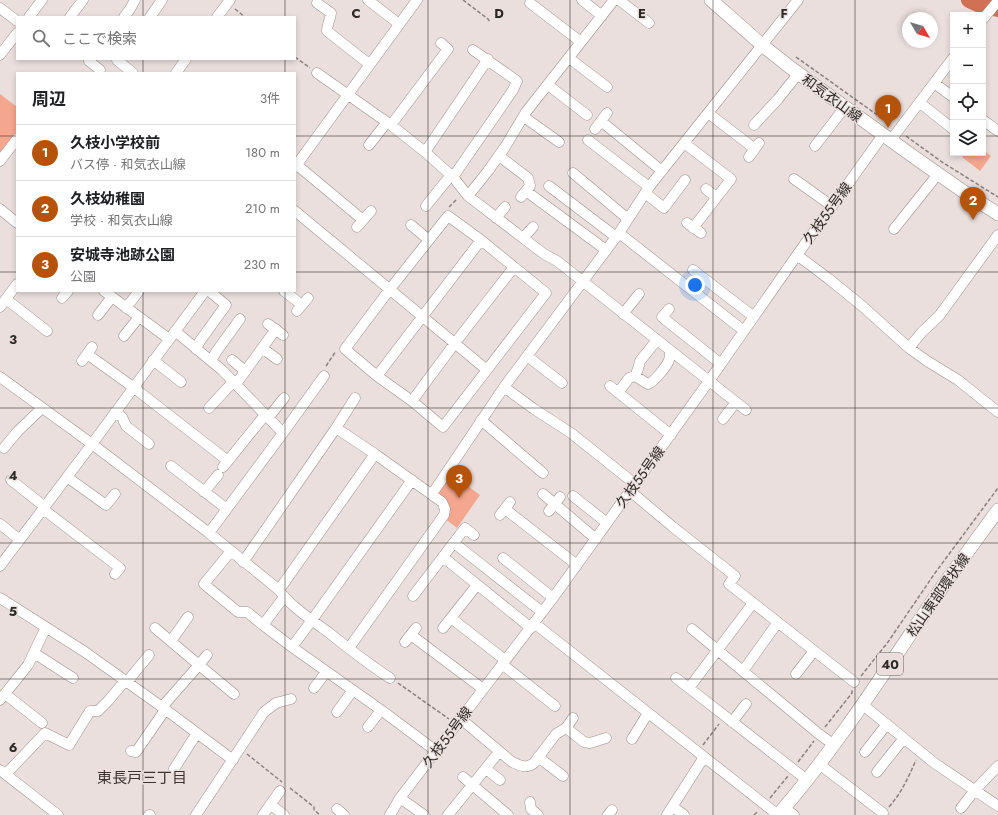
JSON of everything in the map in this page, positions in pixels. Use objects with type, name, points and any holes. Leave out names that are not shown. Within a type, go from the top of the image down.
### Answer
[{"type":"main road","name":"和気衣山線","points":[[711,0],[762,45],[798,74],[845,107],[889,133],[938,174],[998,214]]},
{"type":"main road","name":"松山東部環状線","points":[[784,813],[863,705],[966,553],[998,510]]},
{"type":"street","points":[[30,16],[42,0]]},
{"type":"street","points":[[71,16],[83,0]]},
{"type":"street","points":[[125,16],[134,0]]},
{"type":"street","points":[[151,16],[162,0]]},
{"type":"street","points":[[368,0],[399,24]]},
{"type":"street","points":[[370,211],[360,223],[297,163],[417,0]]},
{"type":"street","points":[[582,0],[602,16]]},
{"type":"street","points":[[468,196],[499,156],[524,117],[614,0]]},
{"type":"street","points":[[619,0],[649,23]]},
{"type":"street","points":[[432,494],[504,387],[583,282],[647,190],[798,0]]},
{"type":"street","points":[[218,16],[226,2]]},
{"type":"street","points":[[317,3],[331,13],[327,31],[369,64]]},
{"type":"street","points":[[530,3],[581,42]]},
{"type":"street","points":[[986,15],[995,3]]},
{"type":"street","points":[[0,8],[16,20]]},
{"type":"street","points":[[0,54],[16,34]]},
{"type":"street","points":[[369,145],[389,123],[448,49],[441,43]]},
{"type":"street","points":[[426,206],[452,176],[513,90],[517,81],[488,59],[473,50]]},
{"type":"street","points":[[569,58],[607,87]]},
{"type":"street","points":[[425,152],[488,59]]},
{"type":"street","points":[[90,60],[100,70]]},
{"type":"street","points":[[117,60],[132,72]]},
{"type":"street","points":[[177,72],[185,60]]},
{"type":"street","name":"久枝55号線","points":[[390,815],[400,798],[577,565],[722,364],[832,206],[889,133],[920,103],[950,62]]},
{"type":"street","points":[[316,73],[389,123],[452,176],[468,196],[544,254],[557,261],[746,410]]},
{"type":"street","points":[[754,126],[778,100],[798,74]]},
{"type":"street","points":[[934,83],[950,95]]},
{"type":"street","points":[[548,85],[587,115]]},
{"type":"street","points":[[920,103],[950,127]]},
{"type":"street","points":[[814,146],[845,107]]},
{"type":"street","points":[[607,113],[598,125],[662,170]]},
{"type":"street","points":[[708,113],[754,150]]},
{"type":"street","points":[[524,117],[559,142]]},
{"type":"street","points":[[986,123],[996,134]]},
{"type":"street","points":[[0,161],[16,140]]},
{"type":"street","points":[[588,140],[647,190],[664,208],[683,187]]},
{"type":"street","points":[[684,143],[712,160],[730,179],[694,228]]},
{"type":"street","points":[[499,156],[528,178],[530,186],[523,194],[606,250]]},
{"type":"street","points":[[573,173],[628,218]]},
{"type":"street","points":[[894,229],[938,174]]},
{"type":"street","points":[[794,179],[832,206]]},
{"type":"street","points":[[549,186],[617,235],[744,331]]},
{"type":"street","points":[[706,189],[716,197]]},
{"type":"street","points":[[496,218],[505,207]]},
{"type":"street","points":[[0,209],[16,222]]},
{"type":"street","points":[[296,212],[487,370]]},
{"type":"street","points":[[448,216],[481,240],[546,293],[443,427],[345,349],[429,240],[448,216]]},
{"type":"street","points":[[411,225],[429,240]]},
{"type":"street","points":[[523,238],[533,226]]},
{"type":"street","points":[[909,348],[922,332],[939,316],[998,235]]},
{"type":"street","points":[[378,376],[481,240]]},
{"type":"street","points":[[797,255],[861,305],[909,348],[958,380],[998,412]]},
{"type":"street","points":[[412,401],[514,267]]},
{"type":"street","points":[[693,270],[754,317]]},
{"type":"street","points":[[16,285],[3,303],[47,330]]},
{"type":"street","points":[[126,308],[138,292]]},
{"type":"street","points":[[0,566],[68,477],[204,292]]},
{"type":"street","points":[[196,349],[200,341],[226,305],[210,292]]},
{"type":"street","points":[[285,292],[302,304]]},
{"type":"street","points":[[98,315],[108,294],[139,317],[196,349],[222,370],[283,433]]},
{"type":"street","points":[[624,314],[639,294]]},
{"type":"street","points":[[669,309],[662,318],[722,364]]},
{"type":"street","points":[[124,336],[139,317]]},
{"type":"street","points":[[211,361],[240,319]]},
{"type":"street","points":[[209,408],[245,371],[276,329]]},
{"type":"street","points":[[618,393],[629,378],[635,376],[640,361],[657,340]]},
{"type":"street","points":[[262,348],[277,358]]},
{"type":"street","points":[[635,376],[648,384],[652,382],[670,359],[670,350]]},
{"type":"street","points":[[87,354],[133,387],[223,467]]},
{"type":"street","points":[[527,356],[562,383]]},
{"type":"street","points":[[153,360],[181,382]]},
{"type":"street","points":[[232,360],[245,371]]},
{"type":"street","points":[[209,534],[324,376]]},
{"type":"street","points":[[0,377],[92,444],[209,534],[312,620],[366,662],[390,678]]},
{"type":"street","points":[[610,386],[671,435]]},
{"type":"street","points":[[504,387],[571,433],[633,487],[673,527],[735,576],[729,584],[854,682]]},
{"type":"street","points":[[204,492],[223,467],[284,398]]},
{"type":"street","points":[[243,562],[356,398]]},
{"type":"street","points":[[723,419],[736,402]]},
{"type":"street","points":[[4,448],[17,432],[42,408]]},
{"type":"street","points":[[115,412],[122,417],[126,426],[149,444]]},
{"type":"street","points":[[482,420],[543,473]]},
{"type":"street","points":[[336,428],[432,494],[442,502],[444,509],[444,515],[349,648]]},
{"type":"street","points":[[263,624],[281,594],[375,454]]},
{"type":"street","points":[[171,466],[227,510]]},
{"type":"street","points":[[68,477],[106,505],[115,494]]},
{"type":"street","points":[[11,480],[44,508],[87,538],[120,568],[115,574]]},
{"type":"street","points":[[292,648],[412,480]]},
{"type":"street","points":[[542,494],[596,538]]},
{"type":"street","points":[[573,496],[607,523]]},
{"type":"street","points":[[505,509],[535,527],[577,565]]},
{"type":"street","points":[[0,524],[20,540]]},
{"type":"street","points":[[414,596],[465,528],[474,535]]},
{"type":"street","points":[[454,543],[542,612]]},
{"type":"street","points":[[230,552],[204,584],[238,612],[247,612],[292,648],[381,710],[436,751]]},
{"type":"street","points":[[443,557],[477,585],[648,713],[765,805],[784,813]]},
{"type":"street","points":[[503,558],[553,598]]},
{"type":"street","points":[[443,628],[477,585]]},
{"type":"street","points":[[0,598],[85,652],[164,708],[233,760]]},
{"type":"street","points":[[689,688],[753,603]]},
{"type":"street","points":[[170,641],[188,617]]},
{"type":"street","points":[[451,618],[555,706]]},
{"type":"street","points":[[743,671],[778,622]]},
{"type":"street","points":[[42,724],[2,697],[28,665],[46,627]]},
{"type":"street","points":[[155,628],[234,694]]},
{"type":"street","points":[[692,629],[834,745]]},
{"type":"street","points":[[411,635],[483,689]]},
{"type":"street","points":[[796,674],[814,651]]},
{"type":"street","points":[[34,653],[73,678]]},
{"type":"street","points":[[52,813],[3,774],[45,733],[69,745],[90,711],[98,711],[126,682],[148,655]]},
{"type":"street","points":[[131,751],[136,752],[164,708],[207,655]]},
{"type":"street","points":[[314,688],[326,672]]},
{"type":"street","points":[[676,678],[807,780]]},
{"type":"street","points":[[337,712],[353,690]]},
{"type":"street","points":[[197,815],[264,712],[276,703],[291,699]]},
{"type":"street","points":[[729,719],[746,704]]},
{"type":"street","points":[[863,705],[933,762],[998,806]]},
{"type":"street","points":[[368,727],[381,710]]},
{"type":"street","points":[[632,739],[648,713]]},
{"type":"street","points":[[459,722],[512,762],[522,766],[529,766],[534,763],[556,734],[566,728],[573,718]]},
{"type":"street","points":[[865,752],[887,724]]},
{"type":"street","points":[[566,728],[584,742],[590,743],[606,738]]},
{"type":"street","points":[[174,770],[197,734]]},
{"type":"street","points":[[876,772],[904,738]]},
{"type":"street","points":[[448,815],[499,752]]},
{"type":"street","points":[[684,815],[670,811],[701,755]]},
{"type":"street","points":[[538,757],[563,776]]},
{"type":"street","points":[[819,764],[882,813]]},
{"type":"street","points":[[961,808],[975,790],[998,766]]},
{"type":"street","points":[[486,769],[500,780]]},
{"type":"street","points":[[463,777],[508,815]]},
{"type":"street","points":[[263,815],[280,791]]},
{"type":"street","points":[[400,798],[424,815]]},
{"type":"street","points":[[530,802],[531,809],[538,815]]},
{"type":"street","points":[[271,805],[284,815]]},
{"type":"path","points":[[463,0],[490,22]]},
{"type":"path","points":[[226,2],[244,16]]},
{"type":"path","points":[[793,55],[889,133]]},
{"type":"path","points":[[296,58],[316,73]]},
{"type":"path","points":[[905,135],[942,162],[998,197]]},
{"type":"path","points":[[324,376],[326,366],[338,349],[345,349]]},
{"type":"path","points":[[754,815],[779,789],[792,769],[852,693],[854,682],[862,675],[888,642],[935,573],[998,488]]},
{"type":"path","points":[[390,678],[459,722]]},
{"type":"path","points":[[701,755],[729,719]]},
{"type":"path","points":[[882,813],[898,796],[920,751]]},
{"type":"shaded area","points":[[0,94],[16,106],[16,134],[0,155]]},
{"type":"shaded area","points":[[986,152],[991,156],[980,171],[962,157],[986,156]]},
{"type":"shaded area","points":[[450,473],[480,495],[457,528],[444,518],[436,494]]},
{"type":"waterway","points":[[969,0],[980,5],[998,9]]},
{"type":"place","name":"久枝小学校前","points":[[888,128]]},
{"type":"place","name":"久枝幼稚園","points":[[973,220]]},
{"type":"place","name":"安城寺池跡公園","points":[[459,498]]},
{"type":"district","name":"東長戸三丁目","points":[[142,778]]}]
